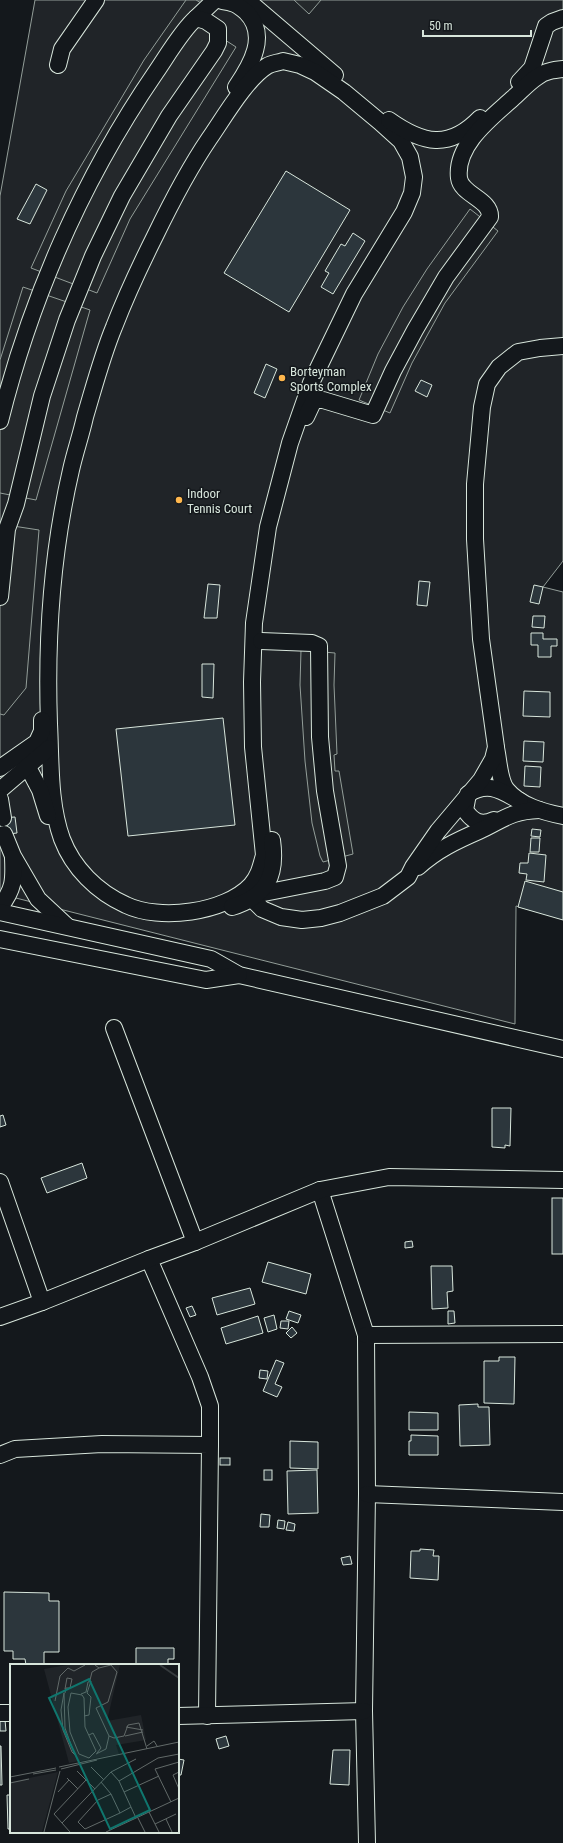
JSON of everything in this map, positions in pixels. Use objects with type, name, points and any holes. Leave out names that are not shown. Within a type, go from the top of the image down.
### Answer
[{"type":"street","points":[[58,66],[62,49],[96,0]]},
{"type":"street","points":[[0,421],[24,337],[56,256],[79,204],[120,127],[176,43],[190,23],[220,0]]},
{"type":"street","points":[[212,24],[213,12],[220,0]]},
{"type":"street","points":[[0,790],[37,742],[42,731],[40,687],[42,635],[50,549],[71,441],[83,396],[99,349],[123,287],[157,215],[197,146],[244,77],[257,46],[258,34],[250,16],[236,4],[220,0]]},
{"type":"street","points":[[247,0],[388,119],[410,133],[434,141],[452,139],[468,130],[499,102],[532,68],[546,26],[563,18]]},
{"type":"street","points":[[0,597],[7,529],[6,509],[16,504],[42,396],[57,349],[80,287],[122,196],[169,116],[216,47],[219,36],[218,29],[212,24],[196,18]]},
{"type":"street","points":[[283,61],[300,65],[329,81],[402,141],[410,157],[414,177],[412,193],[404,212],[354,294],[311,383],[290,443],[268,527],[254,623],[252,682],[253,747],[264,855],[260,870],[253,883],[240,895],[226,901],[183,913],[147,911],[127,906],[105,893],[92,884],[76,864],[61,837],[54,807],[49,748],[49,629],[58,543],[71,471],[101,363],[113,329],[140,266],[171,203],[204,146],[221,121],[260,71],[270,64],[283,61]]},
{"type":"street","points":[[429,192],[403,228],[354,309],[328,362],[320,382],[325,391],[334,397],[369,408],[396,351],[421,307],[450,258],[476,227],[484,213],[482,207],[466,191],[459,179],[459,172],[464,153],[484,126],[538,76],[549,71],[563,69]]},
{"type":"street","points":[[24,760],[40,790],[56,848],[66,865],[81,885],[116,912],[138,919],[171,922],[216,913],[247,902],[255,897],[269,882],[274,865],[264,780],[259,716],[261,641],[266,583],[278,518],[294,454],[314,400],[323,400],[373,415],[407,343],[446,277],[490,217],[488,208],[466,191],[455,187],[444,186]]},
{"type":"street","points":[[528,807],[507,790],[502,778],[496,747],[481,639],[475,539],[476,477],[482,407],[487,384],[499,367],[518,352],[563,346]]},
{"type":"street","points":[[255,897],[335,878],[338,866],[322,769],[318,712],[319,646],[312,643],[261,641]]},
{"type":"street","points":[[408,877],[426,847],[481,780],[493,759],[496,747]]},
{"type":"street","points":[[0,768],[24,760],[49,748]]},
{"type":"street","points":[[468,794],[476,790],[489,787],[502,792],[528,807],[563,816]]},
{"type":"street","points":[[498,818],[505,806],[505,797],[502,792]]},
{"type":"street","points":[[468,794],[465,810],[476,822],[486,824],[528,807]]},
{"type":"street","points":[[0,799],[2,818]]},
{"type":"street","points":[[255,897],[262,909],[281,917],[302,920],[321,918],[362,905],[382,896],[408,877],[428,858],[444,847],[506,816],[528,807]]},
{"type":"street","points":[[0,907],[10,894],[14,879],[6,844]]},
{"type":"street","points":[[6,844],[38,899],[70,928]]},
{"type":"street","points":[[0,912],[211,959],[239,975],[563,1049]]},
{"type":"street","points":[[0,939],[206,980],[239,975]]},
{"type":"street","points":[[114,1028],[195,1242]]},
{"type":"street","points":[[0,1317],[195,1242],[320,1190],[389,1177],[563,1180]]},
{"type":"street","points":[[0,1182],[42,1302]]},
{"type":"street","points":[[320,1190],[366,1336],[367,1494],[364,1711],[368,1843]]},
{"type":"street","points":[[149,1259],[200,1377],[210,1406],[207,1716]]},
{"type":"street","points":[[366,1336],[563,1334]]},
{"type":"street","points":[[0,1455],[15,1449],[102,1444],[210,1445]]},
{"type":"street","points":[[367,1494],[563,1502]]},
{"type":"street","points":[[179,1716],[364,1711]]},
{"type":"shaded area","name":"Borteyman Sports Complex","points":[[35,0],[563,0],[563,561],[543,587],[563,592],[563,919],[516,906],[515,1024],[0,894],[0,196]]},
{"type":"shaded area","points":[[186,0],[196,0],[203,4],[194,20],[236,47],[130,219],[97,293],[31,268],[66,191],[144,60]]},
{"type":"shaded area","points":[[294,0],[321,0],[309,14]]},
{"type":"shaded area","points":[[470,209],[498,231],[445,303],[412,363],[390,413],[359,400],[378,354],[403,307],[427,269]]},
{"type":"shaded area","points":[[23,287],[90,310],[36,500],[0,493],[0,360]]},
{"type":"shaded area","points":[[0,524],[39,530],[26,688],[4,715],[0,714]]},
{"type":"shaded area","points":[[301,650],[335,653],[334,685],[337,754],[334,755],[335,771],[339,771],[353,854],[323,862],[320,856],[312,823],[305,761],[300,685]]},
{"type":"building","points":[[286,171],[350,210],[289,312],[224,273]]},
{"type":"building","points":[[36,184],[47,190],[30,224],[17,219]]},
{"type":"building","points":[[353,233],[365,241],[333,294],[321,287],[329,273],[325,271],[341,244],[345,246]]},
{"type":"building","points":[[266,364],[277,369],[265,398],[254,393]]},
{"type":"building","points":[[421,380],[432,385],[427,397],[415,391]]},
{"type":"building","points":[[419,581],[430,582],[427,606],[417,605]]},
{"type":"building","points":[[208,584],[220,585],[217,618],[204,618]]},
{"type":"building","points":[[534,585],[543,587],[539,604],[530,602]]},
{"type":"building","points":[[533,616],[545,616],[544,628],[532,627]]},
{"type":"building","points":[[531,633],[543,633],[543,639],[557,639],[557,646],[551,646],[551,657],[538,657],[538,645],[531,645]]},
{"type":"building","points":[[202,664],[214,664],[213,698],[202,697]]},
{"type":"building","points":[[524,691],[550,692],[550,717],[523,716]]},
{"type":"building","points":[[223,718],[235,825],[128,836],[116,729]]},
{"type":"building","points":[[524,741],[544,742],[543,762],[523,761]]},
{"type":"building","points":[[525,766],[541,767],[540,787],[524,786]]},
{"type":"building","points":[[15,817],[17,833],[0,835],[0,818]]},
{"type":"building","points":[[532,829],[541,830],[540,837],[531,836]]},
{"type":"building","points":[[531,838],[540,838],[539,852],[530,852]]},
{"type":"building","points":[[529,853],[546,855],[544,882],[526,880],[527,874],[519,873],[520,863],[528,863]]},
{"type":"building","points":[[525,881],[563,892],[563,920],[518,907]]},
{"type":"building","points":[[492,1108],[511,1108],[510,1146],[505,1145],[505,1148],[492,1147]]},
{"type":"building","points":[[3,1115],[6,1125],[0,1127],[0,1116]]},
{"type":"building","points":[[82,1163],[87,1178],[47,1193],[41,1178]]},
{"type":"building","points":[[552,1198],[563,1198],[563,1254],[552,1254]]},
{"type":"building","points":[[412,1241],[413,1247],[405,1248],[405,1242]]},
{"type":"building","points":[[268,1262],[311,1274],[306,1294],[262,1282]]},
{"type":"building","points":[[431,1266],[452,1266],[453,1291],[447,1292],[448,1308],[432,1309]]},
{"type":"building","points":[[250,1288],[255,1304],[217,1315],[212,1298]]},
{"type":"building","points":[[192,1306],[196,1315],[190,1317],[186,1308]]},
{"type":"building","points":[[289,1311],[301,1315],[298,1323],[286,1319]]},
{"type":"building","points":[[448,1311],[454,1311],[455,1323],[448,1324]]},
{"type":"building","points":[[274,1315],[277,1329],[268,1332],[264,1318]]},
{"type":"building","points":[[258,1316],[263,1333],[226,1344],[221,1328]]},
{"type":"building","points":[[281,1321],[289,1321],[288,1329],[280,1328]]},
{"type":"building","points":[[292,1327],[297,1333],[291,1338],[286,1333]]},
{"type":"building","points":[[499,1357],[515,1357],[514,1404],[484,1403],[484,1361],[499,1361]]},
{"type":"building","points":[[276,1360],[284,1363],[275,1384],[282,1387],[277,1397],[263,1391]]},
{"type":"building","points":[[260,1370],[268,1371],[267,1379],[259,1378]]},
{"type":"building","points":[[478,1404],[478,1407],[489,1407],[490,1445],[460,1446],[459,1405]]},
{"type":"building","points":[[409,1412],[438,1413],[438,1430],[409,1430]]},
{"type":"building","points":[[411,1435],[438,1436],[438,1455],[409,1455],[409,1441],[411,1441]]},
{"type":"building","points":[[290,1441],[318,1442],[318,1469],[290,1468]]},
{"type":"building","points":[[220,1458],[230,1458],[230,1465],[220,1465]]},
{"type":"building","points":[[264,1470],[272,1470],[272,1480],[264,1480]]},
{"type":"building","points":[[317,1470],[318,1513],[288,1514],[287,1471]]},
{"type":"building","points":[[261,1514],[270,1515],[269,1527],[260,1527]]},
{"type":"building","points":[[278,1520],[285,1521],[284,1529],[277,1528]]},
{"type":"building","points":[[288,1522],[295,1524],[294,1531],[286,1530]]},
{"type":"building","points":[[420,1549],[434,1550],[433,1556],[439,1556],[438,1580],[410,1578],[411,1551],[420,1551]]},
{"type":"building","points":[[350,1556],[352,1564],[343,1565],[341,1558]]},
{"type":"building","points":[[4,1592],[49,1593],[49,1601],[59,1601],[59,1652],[44,1652],[44,1664],[26,1664],[25,1659],[13,1659],[13,1651],[4,1651]]},
{"type":"building","points":[[136,1648],[174,1648],[174,1659],[168,1659],[168,1664],[136,1664]]},
{"type":"building","points":[[5,1720],[6,1731],[0,1731],[0,1721]]},
{"type":"building","points":[[226,1736],[229,1746],[219,1749],[216,1739]]},
{"type":"building","points":[[1,1746],[2,1785],[0,1785]]},
{"type":"building","points":[[333,1750],[350,1750],[349,1785],[330,1784]]},
{"type":"building","points":[[179,1759],[184,1760],[181,1775],[179,1775]]},
{"type":"building","points":[[7,1795],[10,1795],[10,1829],[8,1829]]},
{"type":"place","name":"Borteyman Sports Complex","points":[[282,378]]},
{"type":"place","name":"Indoor Tennis Court","points":[[179,500]]}]
